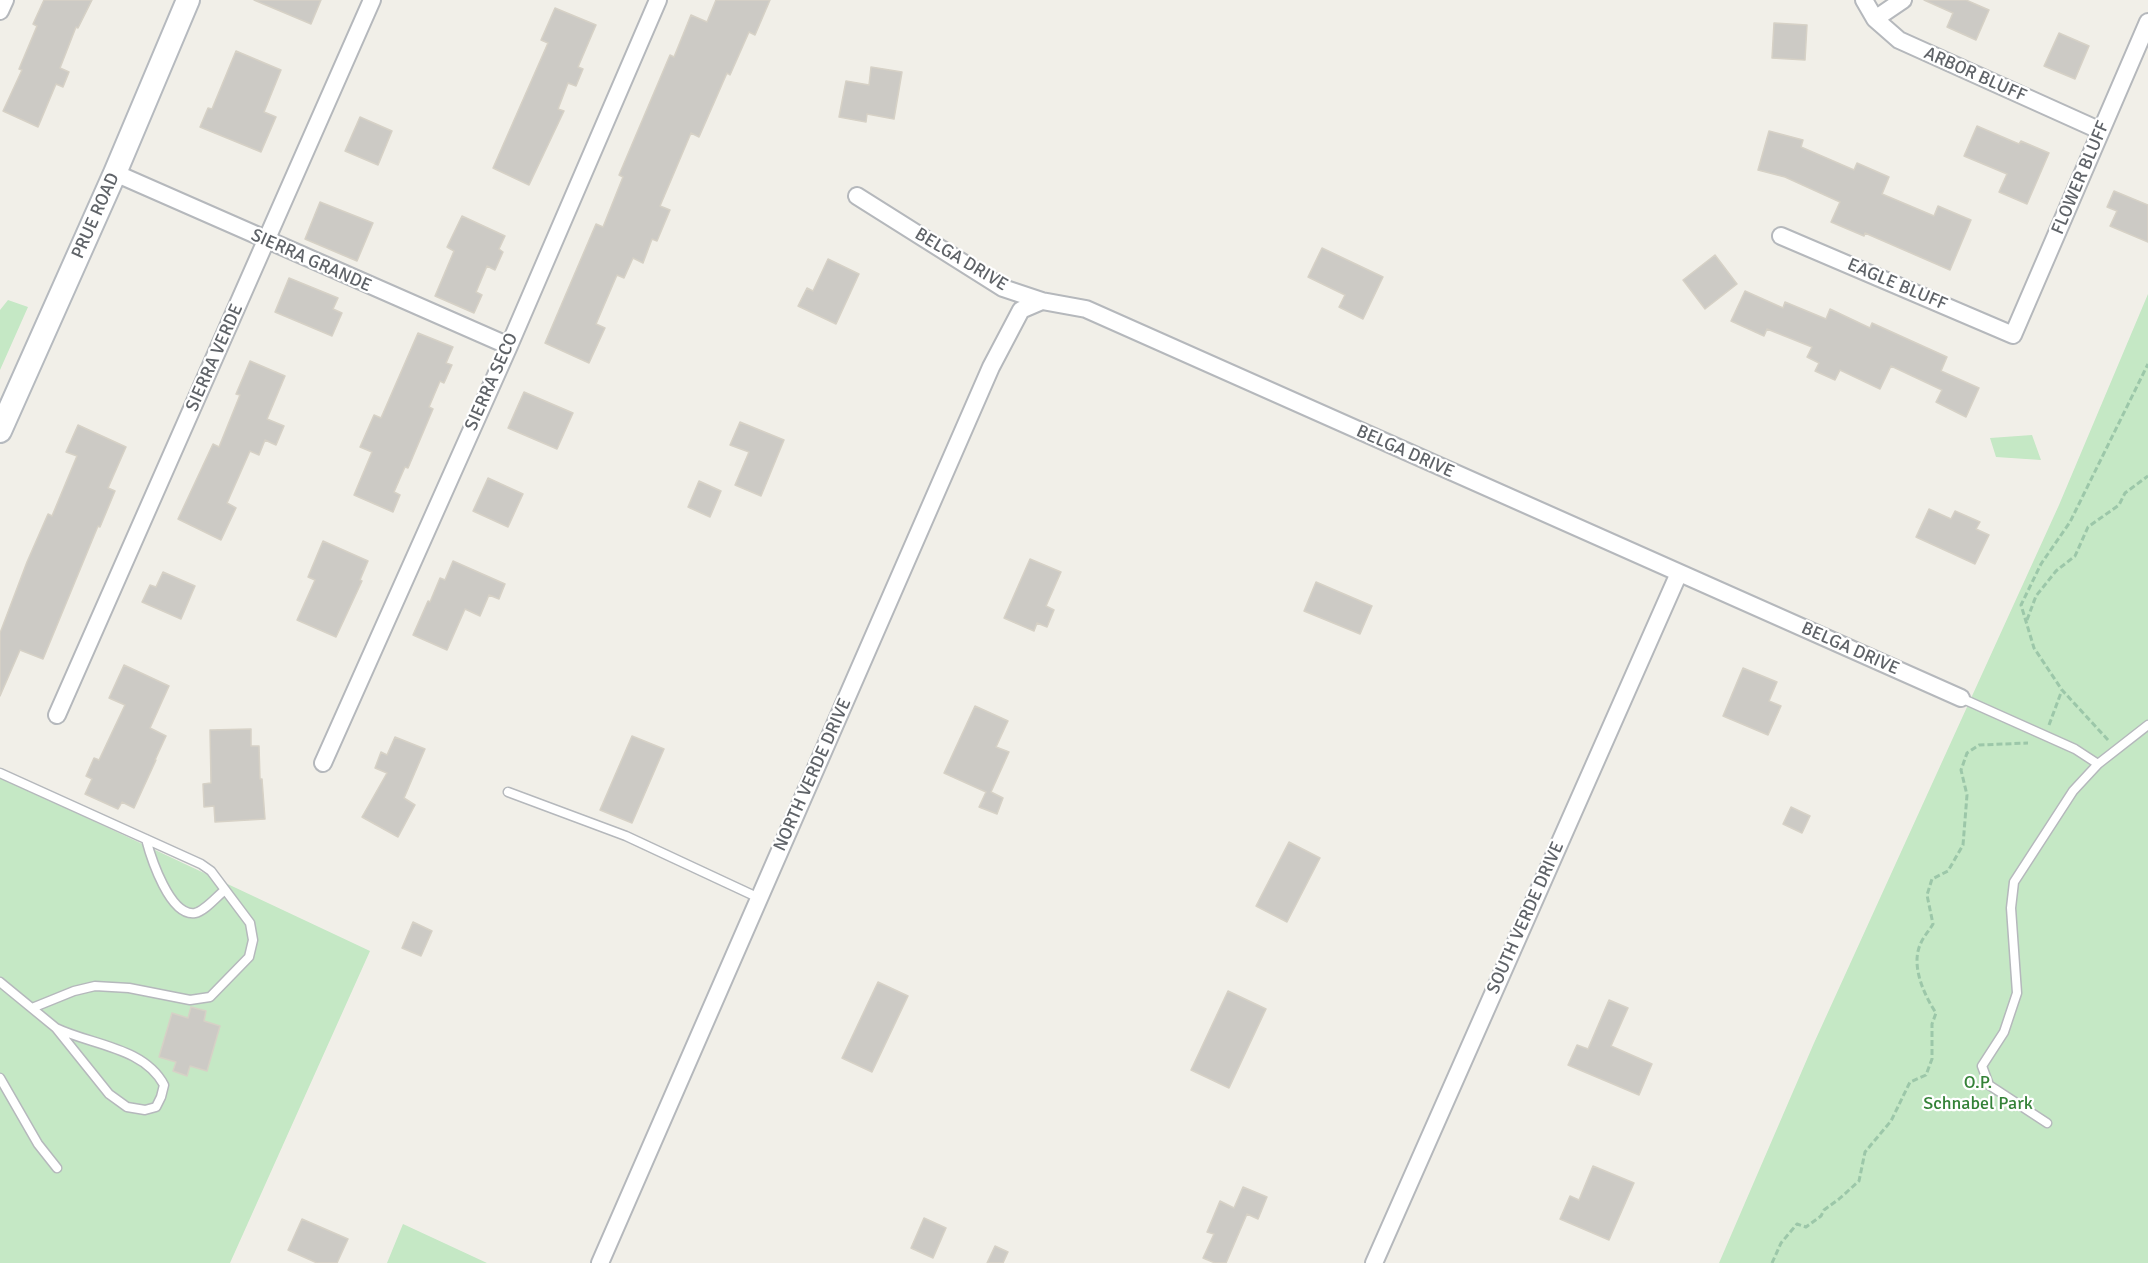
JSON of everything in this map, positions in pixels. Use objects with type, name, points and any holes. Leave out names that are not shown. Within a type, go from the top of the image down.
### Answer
[{"type":"main road","name":"PRUE ROAD","points":[[0,431],[115,173],[188,0]]},
{"type":"street","points":[[0,11],[5,0]]},
{"type":"street","name":"SIERRA VERDE","points":[[57,715],[372,0]]},
{"type":"street","name":"SIERRA SECO","points":[[323,763],[658,0]]},
{"type":"street","name":"ARBOR BLUFF","points":[[1864,0],[1875,19],[1899,40],[2101,131]]},
{"type":"street","points":[[1875,19],[1903,0]]},
{"type":"street","name":"FLOWER BLUFF","points":[[2013,335],[2148,22]]},
{"type":"street","name":"SIERRA GRANDE","points":[[115,173],[508,346]]},
{"type":"street","name":"BELGA DRIVE","points":[[857,196],[1003,288],[1042,302],[1086,309],[1961,698]]},
{"type":"street","name":"EAGLE BLUFF","points":[[1781,236],[2013,335]]},
{"type":"street","name":"NORTH VERDE DRIVE","points":[[600,1263],[991,368],[1021,310],[1042,302]]},
{"type":"street","name":"SOUTH VERDE DRIVE","points":[[1374,1263],[1679,573]]},
{"type":"lane","points":[[1961,698],[2075,749],[2098,764]]},
{"type":"lane","points":[[2047,1123],[1989,1085],[1982,1066],[2004,1032],[2017,993],[2011,908],[2014,882],[2073,790],[2098,764],[2148,725]]},
{"type":"lane","points":[[0,773],[201,864],[211,871],[250,923],[253,940],[249,957],[210,998],[190,1000],[129,988],[95,986],[74,991],[32,1008]]},
{"type":"lane","points":[[508,792],[626,836],[759,898]]},
{"type":"lane","points":[[146,839],[151,861],[161,881],[175,904],[187,913],[198,912],[225,890]]},
{"type":"lane","points":[[0,982],[56,1028],[110,1094],[127,1107],[145,1110],[156,1107],[164,1085],[158,1073],[133,1056],[56,1028]]},
{"type":"lane","points":[[0,1078],[9,1090],[38,1144],[57,1168]]},
{"type":"path","points":[[2117,749],[2062,690],[2034,648],[2021,605],[2041,564],[2070,522],[2148,364]]},
{"type":"path","points":[[2026,622],[2036,596],[2056,571],[2074,556],[2088,527],[2119,505],[2125,493],[2148,476]]},
{"type":"path","points":[[1773,1263],[1781,1243],[1797,1224],[1806,1227],[1859,1181],[1865,1152],[1891,1121],[1910,1082],[1926,1075],[1932,1059],[1932,1024],[1936,1013],[1917,969],[1919,946],[1933,924],[1927,895],[1932,879],[1948,871],[1963,845],[1967,795],[1961,770],[1967,753],[1979,745],[2030,742],[2048,727],[2062,690]]},
{"type":"green space","name":"O.P. Schnabel Park","points":[[2148,294],[2148,1263],[1719,1263],[1814,1043],[2059,505]]},
{"type":"green space","points":[[8,300],[28,307],[0,370],[0,310]]},
{"type":"green space","points":[[2032,435],[2041,460],[1996,457],[1990,438]]},
{"type":"green space","points":[[0,777],[370,951],[230,1263],[0,1263]]},
{"type":"green space","points":[[403,1224],[487,1263],[387,1263]]},
{"type":"building","points":[[44,0],[92,0],[78,28],[76,27],[60,68],[69,72],[63,87],[56,84],[38,127],[3,111],[22,70],[19,69],[37,26],[33,24]]},
{"type":"building","points":[[254,0],[321,0],[311,24]]},
{"type":"building","points":[[716,0],[770,0],[755,35],[749,32],[730,75],[727,73],[699,137],[691,133],[660,206],[670,210],[657,241],[652,239],[643,263],[633,258],[624,278],[617,275],[596,324],[605,328],[589,363],[545,343],[596,224],[603,227],[623,177],[619,175],[670,55],[674,57],[691,15],[707,22]]},
{"type":"building","points":[[1924,0],[1966,0],[1989,10],[1976,40],[1947,27],[1953,13]]},
{"type":"building","points":[[555,8],[596,25],[578,67],[583,69],[576,86],[568,83],[558,109],[564,111],[529,185],[493,168],[548,43],[541,40]]},
{"type":"building","points":[[1774,23],[1807,25],[1805,60],[1772,58]]},
{"type":"building","points":[[2059,33],[2089,46],[2075,79],[2044,66]]},
{"type":"building","points":[[236,51],[281,70],[264,112],[276,117],[261,152],[200,127],[208,108],[212,109]]},
{"type":"building","points":[[871,67],[902,72],[894,119],[867,114],[866,122],[839,117],[846,81],[869,85]]},
{"type":"building","points":[[360,117],[392,131],[378,165],[345,151]]},
{"type":"building","points":[[1977,126],[2019,144],[2021,141],[2049,153],[2027,204],[1999,192],[2007,174],[1964,156]]},
{"type":"building","points":[[1769,131],[1803,140],[1801,147],[1854,170],[1857,163],[1889,177],[1882,194],[1934,216],[1938,206],[1971,220],[1950,270],[1865,233],[1864,236],[1831,222],[1840,202],[1785,177],[1758,170]]},
{"type":"building","points":[[2114,191],[2148,205],[2148,242],[2110,226],[2117,211],[2107,207]]},
{"type":"building","points":[[320,202],[373,223],[357,261],[305,239]]},
{"type":"building","points":[[462,216],[505,236],[499,249],[503,252],[495,270],[487,266],[476,292],[482,295],[474,313],[435,296],[454,251],[447,247]]},
{"type":"building","points":[[1322,248],[1383,277],[1363,319],[1339,307],[1345,295],[1308,277]]},
{"type":"building","points":[[1715,255],[1737,284],[1705,309],[1683,280]]},
{"type":"building","points":[[828,259],[859,274],[836,324],[798,306],[807,288],[813,291]]},
{"type":"building","points":[[289,278],[338,298],[333,309],[342,313],[332,336],[275,312]]},
{"type":"building","points":[[1745,291],[1783,308],[1785,302],[1826,319],[1830,309],[1870,328],[1872,323],[1947,357],[1941,371],[1979,388],[1966,417],[1936,402],[1942,390],[1891,366],[1880,389],[1840,370],[1835,380],[1815,371],[1819,363],[1807,357],[1812,347],[1767,329],[1764,336],[1731,321]]},
{"type":"building","points":[[418,333],[453,347],[446,363],[452,365],[444,383],[440,381],[429,407],[433,409],[408,468],[405,467],[394,492],[400,495],[393,512],[354,495],[372,452],[360,447],[374,415],[381,418]]},
{"type":"building","points":[[250,361],[285,376],[267,419],[284,426],[276,445],[265,440],[259,455],[250,451],[227,503],[236,508],[221,540],[178,519],[213,444],[219,447],[240,395],[236,394]]},
{"type":"building","points":[[524,392],[573,413],[557,449],[508,428]]},
{"type":"building","points":[[740,422],[784,440],[761,496],[735,485],[749,452],[730,445]]},
{"type":"building","points":[[78,425],[126,447],[108,488],[115,491],[100,527],[98,526],[43,659],[20,650],[0,696],[0,633],[27,562],[48,514],[52,516],[77,456],[66,452]]},
{"type":"building","points":[[488,478],[523,494],[508,527],[473,511]]},
{"type":"building","points":[[699,481],[721,491],[710,517],[688,507]]},
{"type":"building","points":[[1929,509],[1951,519],[1955,511],[1980,522],[1976,529],[1989,535],[1975,564],[1916,537]]},
{"type":"building","points":[[323,541],[368,561],[360,580],[362,581],[336,637],[297,620],[315,580],[308,577]]},
{"type":"building","points":[[1030,559],[1061,572],[1046,606],[1054,610],[1047,627],[1037,623],[1034,631],[1004,618]]},
{"type":"building","points":[[453,561],[505,584],[499,599],[489,595],[480,616],[465,609],[447,650],[413,635],[440,578],[445,580]]},
{"type":"building","points":[[163,572],[195,586],[181,619],[142,602],[150,585],[156,587]]},
{"type":"building","points":[[1316,582],[1372,606],[1360,634],[1304,611]]},
{"type":"building","points":[[124,665],[169,686],[150,728],[166,736],[134,808],[122,802],[118,809],[85,794],[92,779],[86,776],[94,758],[99,760],[125,705],[109,698]]},
{"type":"building","points":[[1743,668],[1777,682],[1769,701],[1781,706],[1768,735],[1723,716]]},
{"type":"building","points":[[975,706],[1008,721],[996,747],[1009,752],[991,792],[1003,798],[997,814],[979,807],[986,792],[944,773]]},
{"type":"building","points":[[251,729],[251,746],[259,746],[265,819],[215,822],[214,806],[204,807],[203,784],[211,783],[210,730]]},
{"type":"building","points":[[632,736],[664,749],[632,823],[600,810]]},
{"type":"building","points":[[395,737],[425,749],[404,798],[415,805],[398,837],[362,817],[387,773],[375,768],[381,752],[387,755]]},
{"type":"building","points":[[1791,807],[1810,816],[1802,833],[1783,824]]},
{"type":"building","points":[[1289,842],[1320,858],[1287,922],[1256,906]]},
{"type":"building","points":[[413,922],[432,931],[421,956],[402,948]]},
{"type":"building","points":[[878,982],[908,996],[872,1072],[842,1058]]},
{"type":"building","points":[[1228,991],[1266,1009],[1229,1088],[1191,1070]]},
{"type":"building","points":[[1609,1000],[1628,1008],[1611,1046],[1652,1064],[1639,1095],[1568,1065],[1577,1045],[1588,1049]]},
{"type":"building","points":[[191,1007],[206,1011],[204,1021],[220,1026],[207,1071],[190,1066],[187,1076],[173,1071],[176,1062],[159,1057],[172,1013],[188,1018]]},
{"type":"building","points":[[1593,1166],[1634,1183],[1609,1240],[1560,1219],[1570,1196],[1579,1200]]},
{"type":"building","points":[[1243,1187],[1267,1197],[1258,1219],[1247,1214],[1226,1263],[1215,1263],[1203,1258],[1214,1234],[1207,1232],[1220,1201],[1234,1208]]},
{"type":"building","points":[[924,1218],[946,1228],[933,1258],[911,1248]]},
{"type":"building","points":[[302,1219],[348,1239],[337,1263],[317,1263],[288,1250]]},
{"type":"building","points":[[995,1246],[1008,1252],[1003,1263],[987,1263]]}]
